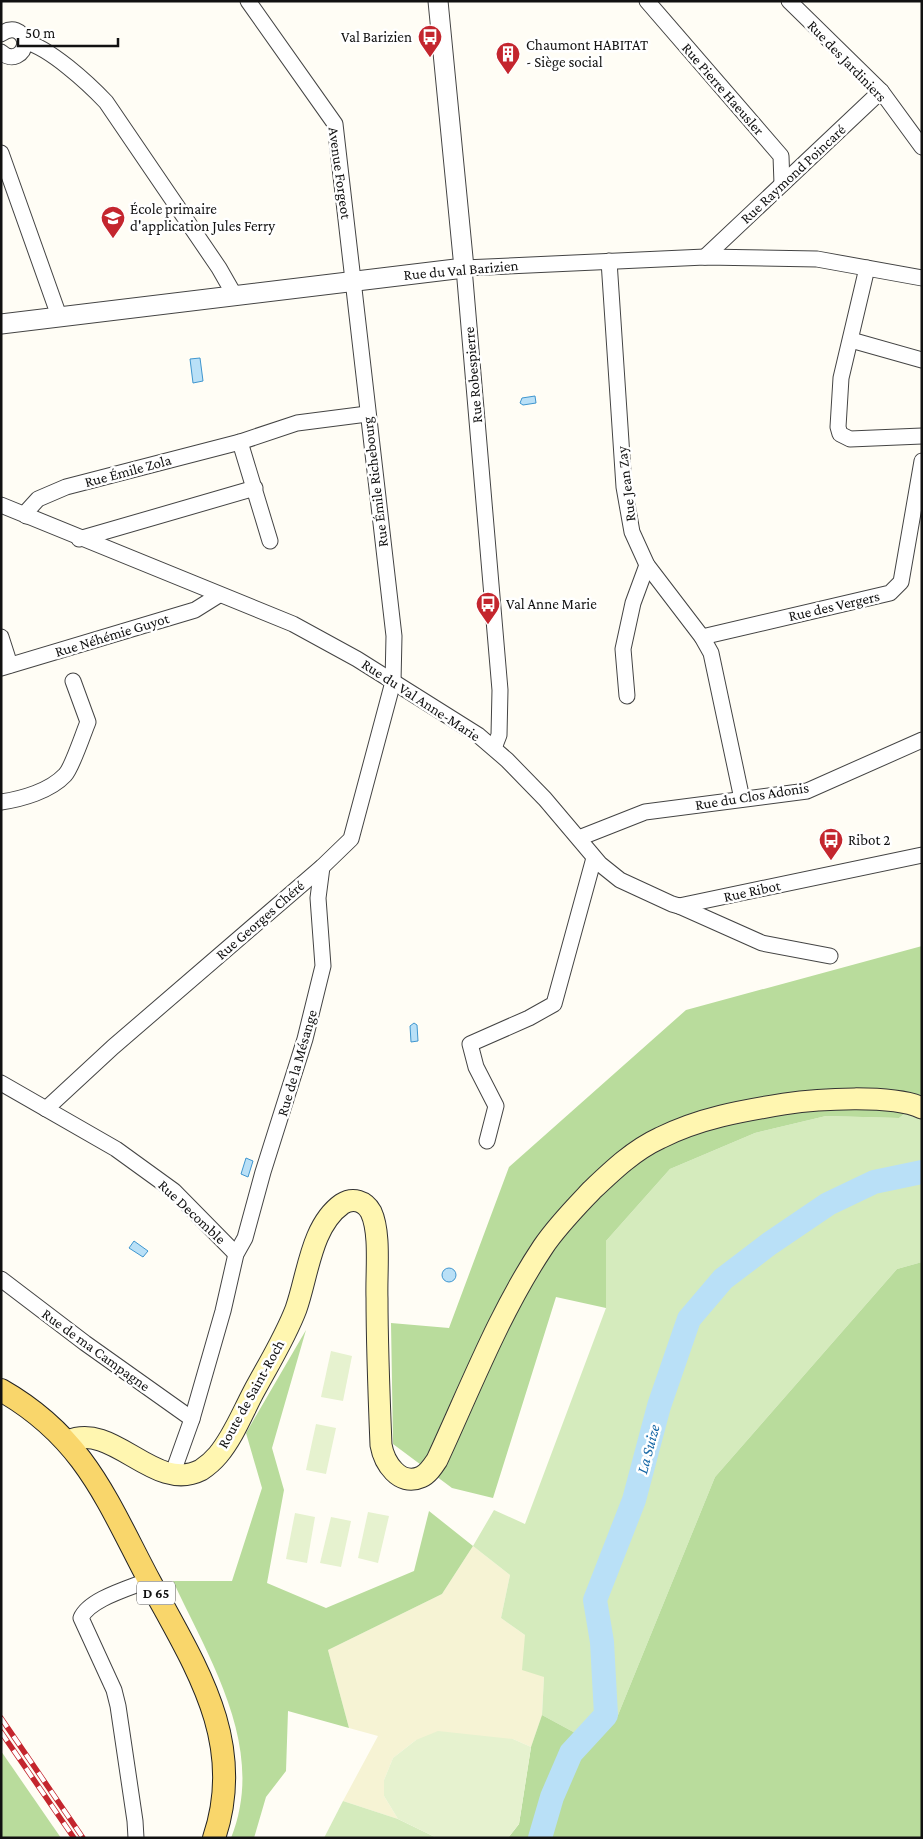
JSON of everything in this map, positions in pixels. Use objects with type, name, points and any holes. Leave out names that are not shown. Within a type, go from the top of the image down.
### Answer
[{"type":"main road","name":"Route de Saint-Roch","points":[[172,1475],[183,1475],[200,1470],[214,1460],[227,1443],[288,1326],[323,1226],[336,1208],[353,1200],[360,1201],[371,1213],[376,1234],[381,1445],[384,1458],[390,1469],[410,1479],[421,1477],[437,1460],[514,1296],[543,1246],[565,1218],[618,1164],[660,1138],[723,1114],[806,1101],[884,1101],[912,1103],[922,1108]]},
{"type":"main road","name":"D 65","points":[[1,1390],[35,1411],[68,1441],[80,1456],[108,1500],[198,1672],[215,1717],[224,1755],[226,1790],[214,1838]]},
{"type":"main road","points":[[68,1441],[81,1437],[96,1439],[172,1475]]},
{"type":"street","name":"Avenue Forgeot","points":[[248,1],[335,124],[353,282]]},
{"type":"street","name":"Rue Robespierre","points":[[438,1],[464,268],[500,690],[499,736],[494,748]]},
{"type":"street","name":"Rue Pierre Haeusler","points":[[647,1],[781,156],[782,184]]},
{"type":"street","name":"Rue des Jardiniers","points":[[789,1],[881,91],[922,147]]},
{"type":"street","points":[[3,28],[19,32],[25,42],[36,44],[87,82],[106,102],[219,268],[234,296]]},
{"type":"street","points":[[2,57],[10,57],[21,53],[25,42]]},
{"type":"street","name":"Rue Raymond Poincaré","points":[[705,256],[881,91]]},
{"type":"street","points":[[1,153],[59,316]]},
{"type":"street","name":"Rue du Val Barizien","points":[[1,324],[464,268],[705,256],[817,259],[922,278]]},
{"type":"street","name":"Rue Jean Zay","points":[[609,261],[624,487],[632,532],[647,565],[702,636],[711,653],[718,677],[742,800]]},
{"type":"street","points":[[867,268],[841,378],[838,427],[840,434],[850,439],[922,436]]},
{"type":"street","name":"Rue Émile Richebourg","points":[[353,282],[394,636],[393,682]]},
{"type":"street","points":[[851,340],[922,360]]},
{"type":"street","name":"Rue Émile Zola","points":[[26,516],[28,510],[38,499],[66,487],[240,442],[297,424],[368,414]]},
{"type":"street","points":[[240,442],[270,540]]},
{"type":"street","name":"Rue des Vergers","points":[[702,636],[890,593],[901,582],[922,461]]},
{"type":"street","points":[[79,539],[254,488]]},
{"type":"street","name":"Rue du Val Anne-Marie","points":[[1,506],[293,624],[328,642],[460,723],[494,748],[545,799],[594,858]]},
{"type":"street","points":[[628,696],[623,649],[633,603],[647,565]]},
{"type":"street","name":"Rue Néhémie Guyot","points":[[6,666],[196,610],[219,595]]},
{"type":"street","points":[[1,637],[6,666]]},
{"type":"street","points":[[1,802],[19,800],[48,787],[66,775],[88,722],[73,681]]},
{"type":"street","name":"Rue Georges Chéré","points":[[46,1109],[113,1047],[322,867],[351,839],[393,682]]},
{"type":"street","name":"Rue du Clos Adonis","points":[[579,838],[630,816],[645,812],[807,791],[922,740]]},
{"type":"street","name":"Rue Ribot","points":[[679,906],[922,855]]},
{"type":"street","points":[[487,1141],[496,1106],[476,1067],[470,1044],[529,1018],[554,1004],[594,858],[620,880],[762,943],[830,956]]},
{"type":"street","name":"Rue de la Mésange","points":[[236,1254],[245,1238],[263,1172],[305,1039],[323,966],[318,898],[322,867]]},
{"type":"street","name":"Rue Decomble","points":[[1,1083],[116,1149],[174,1191],[236,1254],[223,1311],[192,1420],[172,1475]]},
{"type":"street","name":"Rue de ma Campagne","points":[[1,1279],[85,1343],[192,1420]]},
{"type":"street","points":[[136,1838],[118,1706],[114,1690],[81,1618],[84,1611],[94,1604],[149,1580]]},
{"type":"shaded area","points":[[473,1546],[510,1575],[501,1618],[525,1635],[544,1677],[542,1715],[531,1747],[513,1739],[416,1740],[393,1758],[384,1780],[384,1796],[398,1819],[343,1801],[378,1736],[349,1728],[328,1650],[442,1594]]},
{"type":"green space","points":[[922,946],[922,1100],[899,1118],[826,1116],[755,1133],[670,1169],[606,1241],[606,1308],[556,1297],[493,1498],[452,1488],[393,1444],[391,1323],[449,1328],[509,1167],[686,1010]]},
{"type":"green space","points":[[922,1100],[922,1262],[897,1269],[715,1477],[616,1720],[579,1735],[542,1715],[544,1677],[522,1670],[525,1635],[501,1618],[510,1575],[473,1546],[494,1510],[525,1524],[606,1308],[606,1241],[670,1169],[755,1133],[826,1116],[899,1118]]},
{"type":"green space","points":[[922,1262],[922,1838],[508,1838],[519,1824],[531,1747],[542,1715],[579,1735],[616,1720],[715,1477],[897,1269]]},
{"type":"green space","points":[[306,1330],[272,1448],[284,1490],[267,1583],[326,1608],[414,1571],[429,1511],[473,1546],[442,1594],[328,1650],[349,1728],[288,1711],[286,1771],[266,1797],[254,1838],[231,1838],[240,1804],[242,1771],[238,1738],[217,1674],[173,1581],[232,1581],[262,1488],[246,1433]]},
{"type":"green space","points":[[331,1351],[352,1356],[343,1401],[321,1397]]},
{"type":"green space","points":[[316,1424],[336,1428],[326,1474],[306,1470]]},
{"type":"green space","points":[[368,1512],[389,1516],[378,1563],[358,1558]]},
{"type":"green space","points":[[295,1513],[315,1517],[307,1563],[286,1559]]},
{"type":"green space","points":[[331,1517],[351,1521],[341,1567],[320,1563]]},
{"type":"green space","points":[[438,1731],[513,1739],[531,1747],[519,1824],[508,1838],[437,1838],[398,1819],[384,1796],[384,1780],[393,1758],[416,1740]]},
{"type":"green space","points":[[1,1751],[61,1838],[1,1838]]},
{"type":"green space","points":[[343,1801],[398,1819],[437,1838],[324,1838]]},
{"type":"water","points":[[200,358],[203,381],[193,383],[190,359]]},
{"type":"water","points":[[535,396],[536,403],[523,405],[520,403],[522,398]]},
{"type":"water","points":[[414,1023],[417,1025],[418,1041],[411,1042],[410,1026]]},
{"type":"water","points":[[246,1158],[253,1161],[248,1177],[241,1174]]},
{"type":"water","points":[[134,1241],[148,1251],[143,1257],[129,1248]]},
{"type":"water","points":[[446,1268],[452,1268],[456,1275],[452,1282],[446,1282],[442,1278],[442,1272]]},
{"type":"waterway","name":"La Suize","points":[[540,1838],[552,1797],[571,1753],[606,1715],[602,1642],[595,1600],[634,1500],[659,1406],[689,1319],[723,1279],[769,1244],[828,1204],[874,1182],[922,1172]]},
{"type":"railway","points":[[1,1718],[83,1838]]},
{"type":"railway","points":[[1,1732],[74,1838]]},
{"type":"place","name":"Val Barizien","points":[[430,58]]},
{"type":"place","name":"Chaumont HABITAT - Siège social","points":[[508,75]]},
{"type":"place","name":"École primaire d'application Jules Ferry","points":[[113,239]]},
{"type":"place","name":"Val Anne Marie","points":[[488,625]]},
{"type":"place","name":"Ribot 2","points":[[831,861]]}]
